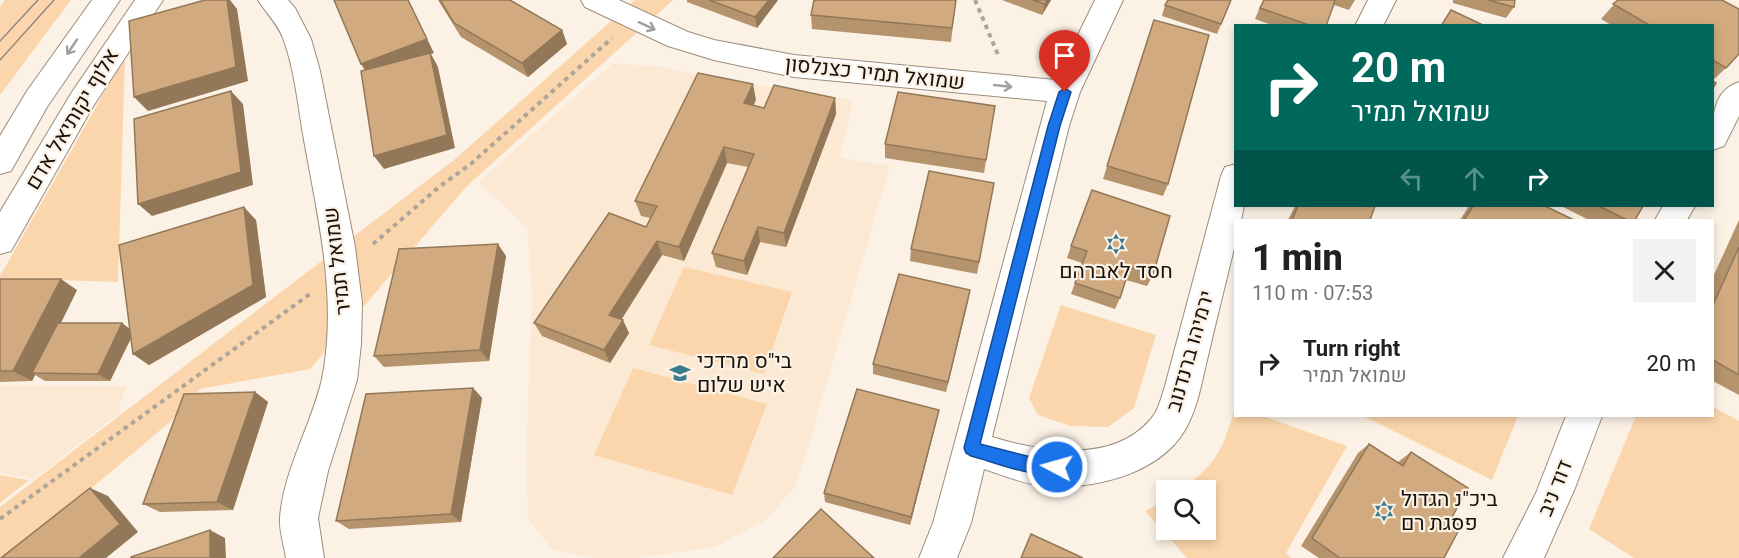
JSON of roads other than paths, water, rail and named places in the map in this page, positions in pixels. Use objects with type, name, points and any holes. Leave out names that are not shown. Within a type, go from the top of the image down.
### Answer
[{"type":"street","name":"אלוף יקותיאל אדם","points":[[0,162],[38,99],[106,0]]},
{"type":"street","name":"אלוף יקותיאל אדם","points":[[0,241],[82,100],[149,0]]},
{"type":"street","name":"שמואל תמיר כצנלסון","points":[[595,0],[678,39],[745,57],[794,66],[1061,94]]},
{"type":"street","points":[[938,558],[952,523],[1061,94],[1109,0]]},
{"type":"street","points":[[1370,24],[1382,0]]},
{"type":"street","name":"שמואל תמיר","points":[[271,1],[285,15],[297,39],[306,71],[339,248],[345,303],[344,344],[339,380],[309,471],[299,518],[305,558]]},
{"type":"street","points":[[1714,136],[1729,106],[1739,93]]},
{"type":"street","name":"ירמיהו ברנדנוב","points":[[971,448],[1039,467],[1075,466],[1119,460],[1143,450],[1159,435],[1172,419],[1183,386],[1234,184]]},
{"type":"street","name":"דוד ניב","points":[[1522,558],[1533,541],[1557,488],[1584,417]]},
{"type":"tram line","points":[[0,41],[38,0]]},
{"type":"tram line","points":[[0,60],[54,0]]},
{"type":"place","name":"חסד לאברהם","points":[[1116,244]]},
{"type":"place","name":"בי\"ס מרדכי איש שלום","points":[[680,373]]},
{"type":"place","name":"ביכ\"נ הגדול פסגת רם","points":[[1384,511]]}]
